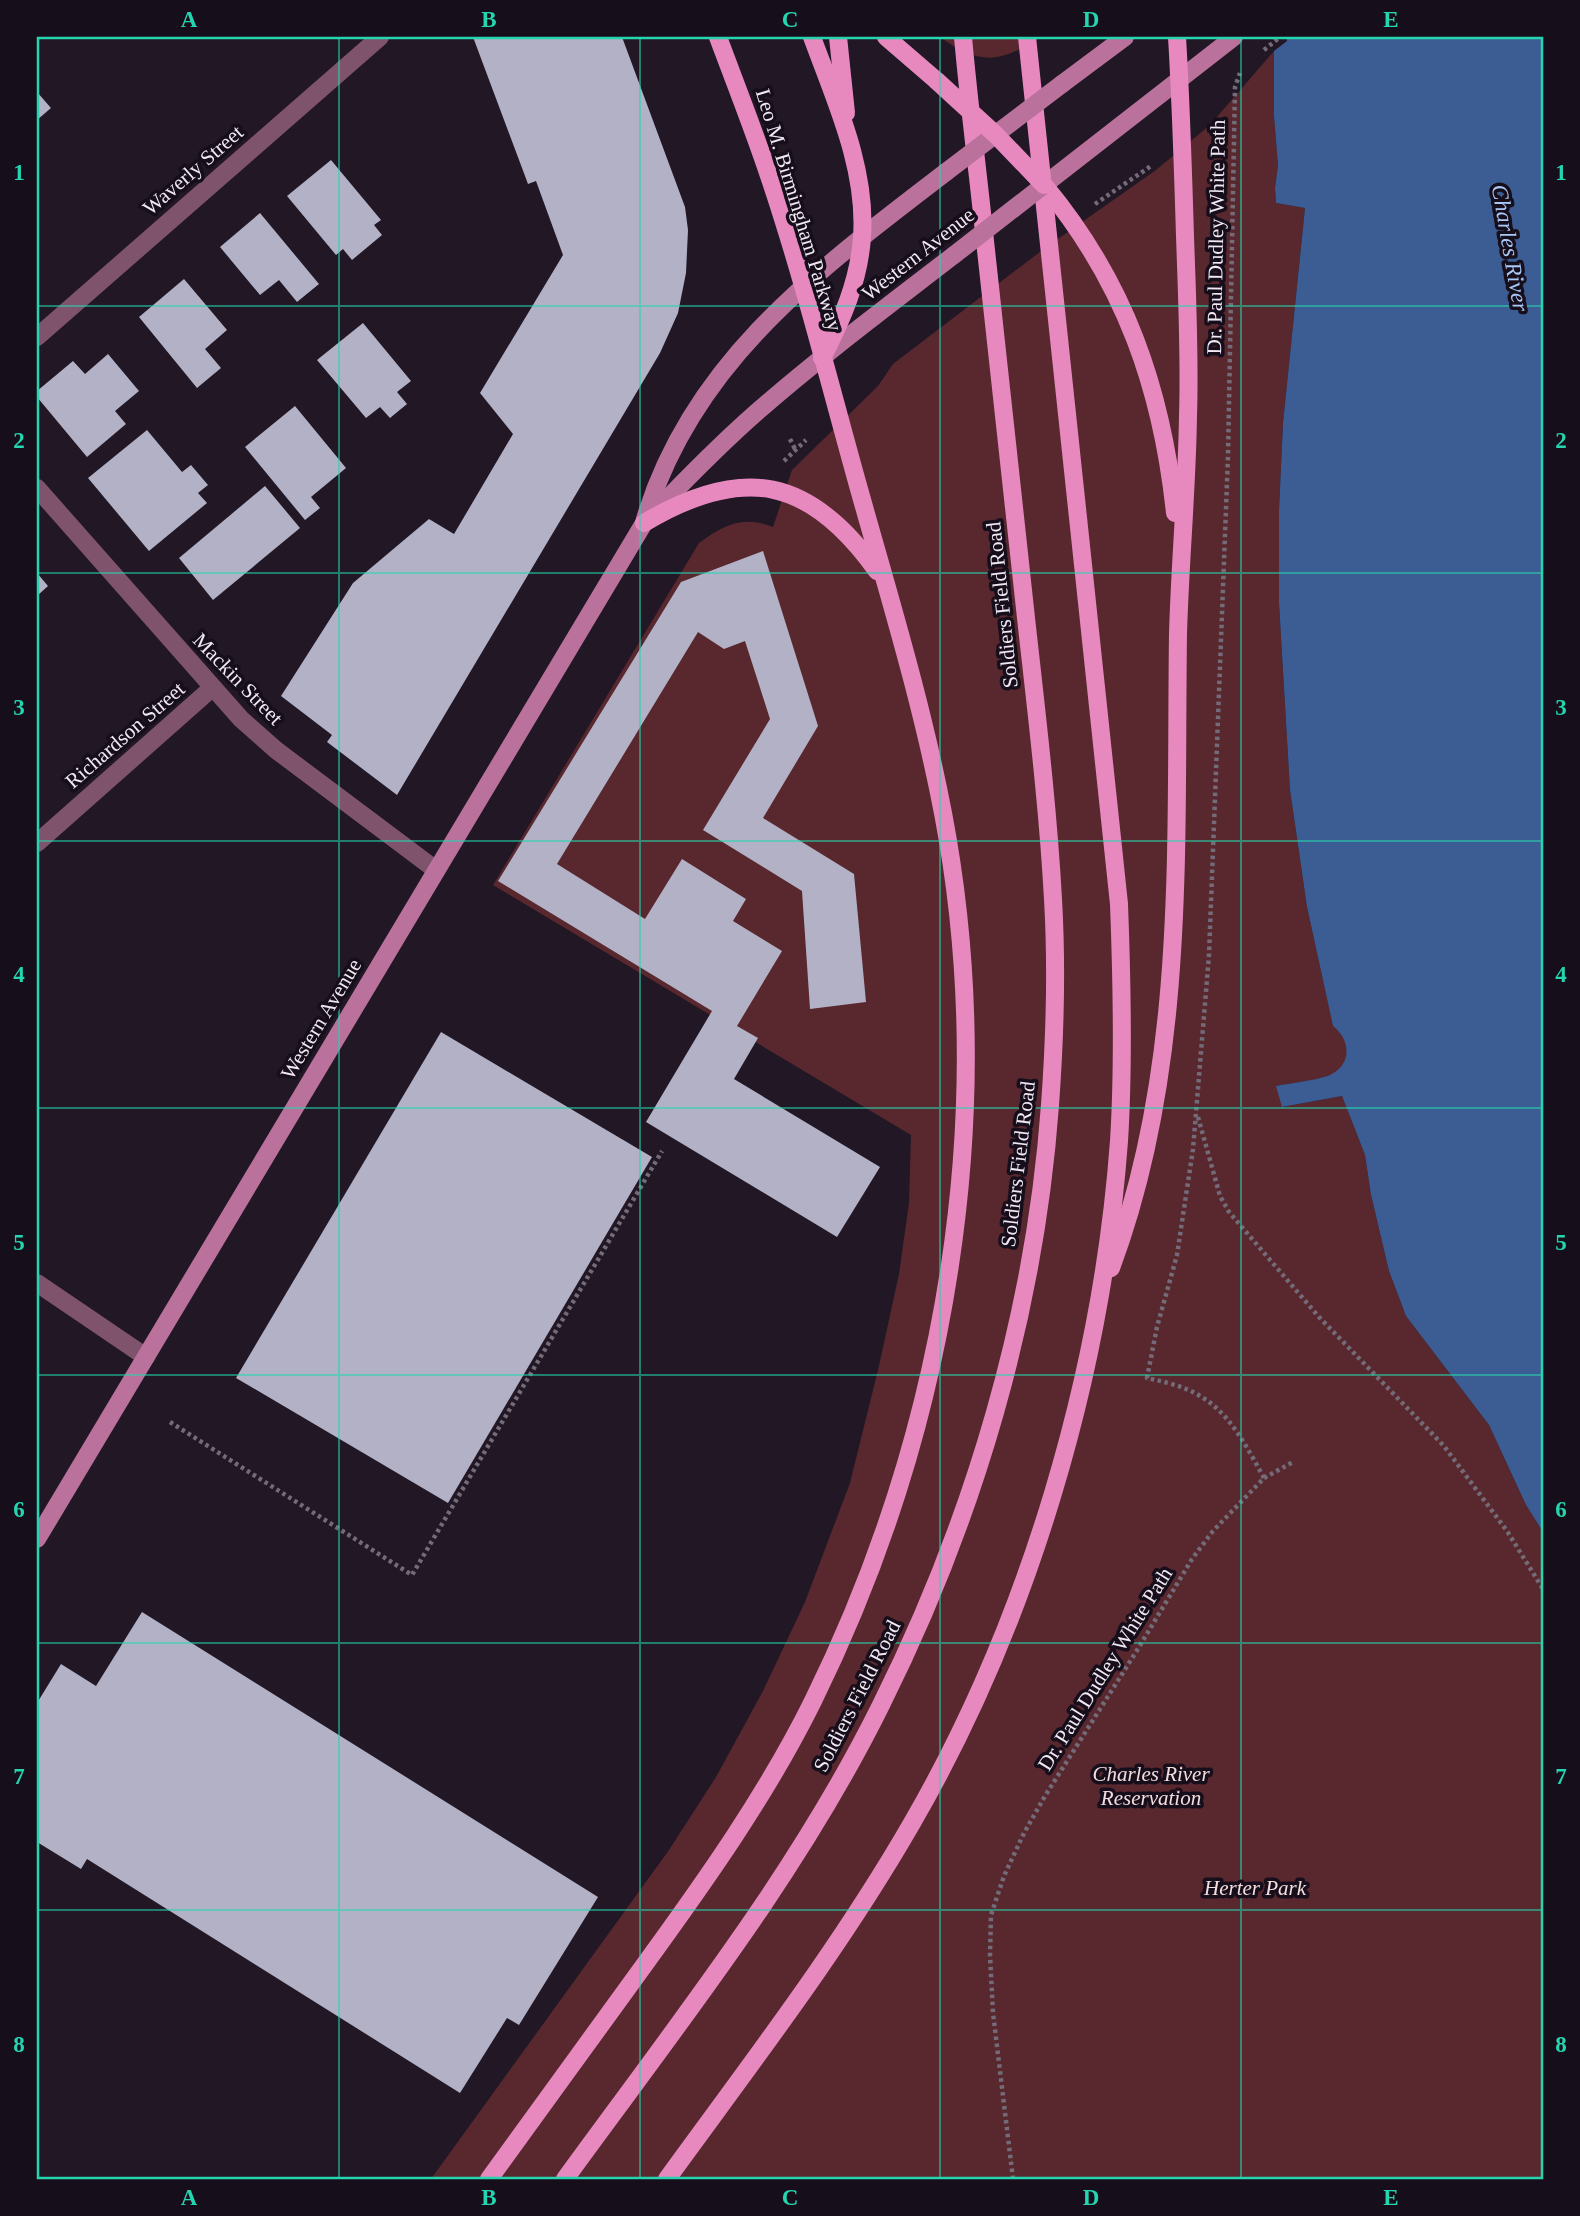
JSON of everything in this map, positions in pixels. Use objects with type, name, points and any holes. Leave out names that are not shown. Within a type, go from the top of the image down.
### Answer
[{"type":"main road","name":"Leo M. Birmingham Parkway","points":[[718,37],[767,169],[822,358]]},
{"type":"main road","name":"Leo M. Birmingham Parkway","points":[[812,37],[848,137],[858,180],[862,237],[855,280],[840,323],[822,358]]},
{"type":"main road","points":[[838,37],[848,137]]},
{"type":"main road","points":[[886,37],[996,135],[1044,185],[1082,218],[1093,251],[1122,305],[1156,399],[1173,492],[1179,590]]},
{"type":"main road","name":"Soldiers Field Road","points":[[565,2179],[721,1963],[803,1843],[844,1776],[881,1706],[929,1599],[972,1489],[1014,1338],[1030,1264],[1050,1106],[1055,987],[1054,906],[1038,727],[963,37]]},
{"type":"main road","points":[[667,2179],[831,1952],[913,1821],[951,1750],[985,1678],[1016,1602],[1042,1527],[1083,1377],[1099,1300],[1115,1181],[1121,1101],[1122,982],[1119,904],[1027,37]]},
{"type":"main road","name":"Western Avenue","points":[[643,523],[664,465],[702,400],[722,370],[762,325],[802,286],[862,237],[1125,37]]},
{"type":"main road","points":[[1099,1300],[1127,1224],[1147,1150],[1167,1030],[1174,902],[1179,590],[1189,377],[1177,37]]},
{"type":"main road","name":"Western Avenue","points":[[37,1539],[643,523],[712,453],[822,358],[1234,37]]},
{"type":"main road","points":[[489,2179],[690,1902],[790,1744],[827,1671],[888,1521],[921,1412],[939,1332],[957,1214],[963,1143],[965,1023],[956,902],[944,816],[921,713],[822,358]]},
{"type":"main road","points":[[643,523],[672,506],[715,491],[748,486],[775,489],[812,505],[836,523],[858,545],[884,580]]},
{"type":"street","name":"Waverly Street","points":[[37,337],[380,37]]},
{"type":"street","name":"Mackin Street","points":[[37,488],[241,719],[276,750],[436,870]]},
{"type":"street","name":"Richardson Street","points":[[37,843],[212,688]]},
{"type":"street","points":[[37,1283],[146,1357]]},
{"type":"path","points":[[1259,54],[1280,37]]},
{"type":"path","name":"Dr. Paul Dudley White Path","points":[[1228,456],[1235,87],[1245,67]]},
{"type":"path","points":[[1082,218],[1152,165]]},
{"type":"path","points":[[790,439],[795,449]]},
{"type":"path","points":[[780,473],[783,461],[806,440]]},
{"type":"path","points":[[1196,1113],[1216,1184],[1229,1212],[1319,1317],[1444,1446],[1507,1531],[1543,1589]]},
{"type":"path","points":[[170,1422],[412,1575],[662,1151]]},
{"type":"path","points":[[1177,1255],[1157,1327],[1147,1378],[1178,1386],[1201,1396],[1220,1412],[1249,1451],[1264,1478]]},
{"type":"path","name":"Dr. Paul Dudley White Path","points":[[1013,2179],[993,2013],[990,1955],[991,1914],[1004,1876],[1045,1796],[1192,1559],[1213,1531],[1264,1478],[1293,1462]]},
{"type":"green space","points":[[940,37],[1041,37],[1014,52],[990,58],[967,53]]},
{"type":"green space","name":"Charles River Reservation","points":[[1274,51],[1274,116],[1278,165],[1276,203],[1305,208],[1283,423],[1279,510],[1279,603],[1290,790],[1307,907],[1333,1025],[1343,1037],[1347,1051],[1343,1064],[1331,1075],[1277,1086],[1283,1107],[1342,1096],[1365,1155],[1371,1195],[1389,1271],[1406,1316],[1489,1425],[1526,1505],[1543,1532],[1543,2179],[431,2179],[669,1850],[716,1777],[763,1691],[805,1602],[850,1483],[899,1274],[909,1203],[911,1135],[493,885],[699,543],[725,527],[743,522],[773,527],[792,470],[878,386],[893,364],[1045,248],[1156,170],[1210,125]]},
{"type":"water","name":"Charles River","points":[[1287,37],[1543,37],[1543,1532],[1526,1505],[1489,1425],[1406,1316],[1389,1271],[1371,1195],[1365,1155],[1342,1096],[1282,1107],[1276,1086],[1330,1075],[1343,1065],[1346,1058],[1346,1044],[1333,1026],[1307,907],[1290,790],[1279,603],[1283,423],[1305,208],[1276,203],[1278,165],[1274,116],[1274,51],[1287,41]]},
{"type":"building","points":[[473,37],[622,37],[685,207],[688,230],[686,273],[678,313],[660,353],[397,795],[327,742],[332,735],[281,696],[353,583],[429,519],[454,534],[513,434],[480,393],[563,255],[536,181],[528,184]]},
{"type":"building","points":[[37,92],[51,108],[37,120]]},
{"type":"building","points":[[331,160],[381,220],[374,225],[382,235],[352,260],[343,249],[336,255],[287,196]]},
{"type":"building","points":[[260,213],[319,284],[297,302],[279,280],[260,295],[220,247]]},
{"type":"building","points":[[184,279],[227,330],[205,349],[221,368],[197,388],[139,317]]},
{"type":"building","points":[[363,323],[411,381],[397,392],[407,404],[390,418],[380,407],[366,418],[317,360]]},
{"type":"building","points":[[108,354],[139,391],[115,411],[126,424],[87,457],[37,397],[37,391],[73,361],[85,374]]},
{"type":"building","points":[[295,406],[346,468],[311,497],[320,508],[305,520],[245,447]]},
{"type":"building","points":[[147,430],[182,472],[191,465],[208,485],[198,493],[207,503],[149,551],[88,478]]},
{"type":"building","points":[[265,486],[300,528],[213,600],[179,558]]},
{"type":"building","points":[[763,551],[818,726],[763,818],[854,874],[866,1002],[810,1009],[802,891],[703,830],[770,719],[745,641],[724,649],[698,632],[557,864],[645,919],[682,859],[746,899],[733,921],[782,951],[737,1026],[758,1038],[734,1079],[880,1167],[837,1237],[646,1122],[712,1011],[498,881],[681,582]]},
{"type":"building","points":[[37,573],[48,586],[37,596]]},
{"type":"building","points":[[441,1032],[652,1157],[448,1503],[236,1378]]},
{"type":"building","points":[[142,1612],[598,1897],[519,2025],[507,2018],[460,2093],[87,1859],[81,1869],[37,1842],[37,1703],[61,1664],[96,1686]]},
{"type":"park label","name":"Herter Park","points":[[1255,1888]]}]
